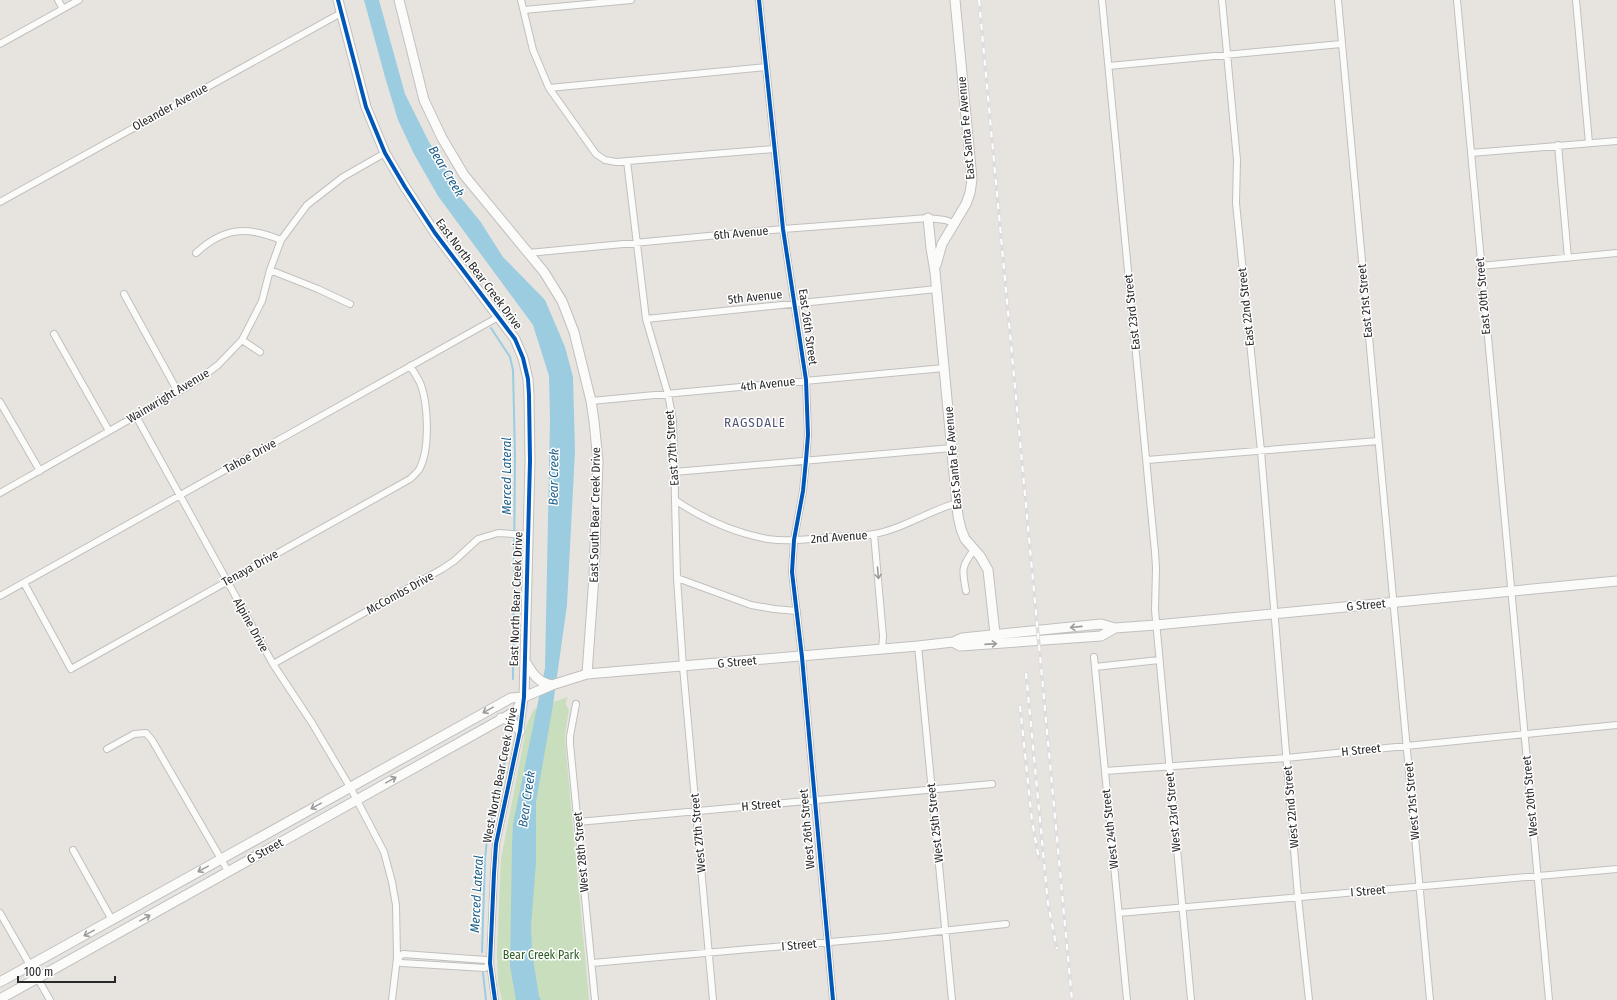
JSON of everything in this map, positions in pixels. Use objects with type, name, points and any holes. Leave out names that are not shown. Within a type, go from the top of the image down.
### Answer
[{"type":"main road","name":"East North Bear Creek Drive","points":[[338,0],[366,107],[385,154],[435,233],[500,316],[515,339],[523,358],[528,379],[530,461],[524,535],[524,697]]},
{"type":"main road","name":"East South Bear Creek Drive","points":[[399,0],[424,100],[442,138],[464,175],[552,283],[567,313],[584,372],[591,401],[598,461],[594,576],[588,674]]},
{"type":"main road","name":"East Santa Fe Avenue","points":[[935,272],[939,251],[966,204],[972,180],[955,0]]},
{"type":"main road","name":"East Santa Fe Avenue","points":[[928,218],[937,289],[957,503],[961,529],[967,542],[984,561],[988,570],[995,634]]},
{"type":"main road","name":"G Street","points":[[0,982],[511,698],[524,697],[552,685],[588,674],[918,646],[953,642],[962,638],[995,634],[1100,624],[1115,628],[1156,625],[1617,581]]},
{"type":"main road","name":"G Street","points":[[953,642],[960,646],[1101,636],[1115,628]]},
{"type":"main road","points":[[524,661],[535,676],[546,684],[552,685]]},
{"type":"main road","name":"G Street","points":[[0,999],[500,718],[516,711],[524,697]]},
{"type":"main road","points":[[500,718],[512,721],[520,731]]},
{"type":"street","points":[[58,0],[63,9]]},
{"type":"street","points":[[0,44],[79,0]]},
{"type":"street","points":[[521,0],[533,50],[549,88],[596,154],[604,160],[616,162],[774,149]]},
{"type":"street","points":[[524,10],[631,0]]},
{"type":"street","name":"East 26th Street","points":[[759,0],[783,229],[806,380],[808,436],[803,491],[794,540],[792,572],[802,656]]},
{"type":"street","name":"East 23rd Street","points":[[1102,0],[1147,460],[1156,568],[1154,602],[1156,625]]},
{"type":"street","name":"East 22nd Street","points":[[1222,0],[1237,160],[1236,203],[1261,451],[1274,614]]},
{"type":"street","name":"East 21st Street","points":[[1338,0],[1393,603]]},
{"type":"street","name":"East 20th Street","points":[[1457,0],[1480,266],[1511,592]]},
{"type":"street","points":[[1576,0],[1589,143]]},
{"type":"street","name":"Oleander Avenue","points":[[0,202],[341,13]]},
{"type":"street","points":[[1109,66],[1341,44]]},
{"type":"street","points":[[549,88],[766,67]]},
{"type":"street","points":[[1471,153],[1617,141]]},
{"type":"street","points":[[1558,146],[1568,258]]},
{"type":"street","name":"Wainwright Avenue","points":[[0,493],[178,392],[198,380],[218,365],[242,340],[262,301],[270,270],[281,240],[307,205],[343,177],[385,154]]},
{"type":"street","name":"East 27th Street","points":[[627,160],[646,319],[668,394],[672,421],[677,578],[683,667]]},
{"type":"street","name":"6th Avenue","points":[[528,253],[783,229],[928,218],[945,220],[954,223]]},
{"type":"street","points":[[196,253],[208,242],[214,239],[229,233],[240,231],[263,233],[281,240]]},
{"type":"street","points":[[1480,266],[1617,253]]},
{"type":"street","points":[[270,270],[318,289],[350,304]]},
{"type":"street","name":"5th Avenue","points":[[646,319],[937,289]]},
{"type":"street","points":[[124,294],[178,392]]},
{"type":"street","name":"Tahoe Drive","points":[[0,596],[500,316]]},
{"type":"street","points":[[54,334],[109,431]]},
{"type":"street","points":[[242,340],[260,352]]},
{"type":"street","name":"Tenaya Drive","points":[[24,583],[71,669],[410,479],[420,469],[425,456],[427,436],[426,412],[420,384],[410,366]]},
{"type":"street","name":"4th Avenue","points":[[591,401],[944,368]]},
{"type":"street","points":[[0,402],[40,471]]},
{"type":"street","name":"Alpine Drive","points":[[136,416],[273,664],[312,723],[350,787],[384,852],[396,905],[397,958],[392,1000]]},
{"type":"street","points":[[1147,460],[1378,441]]},
{"type":"street","points":[[674,472],[952,448]]},
{"type":"street","name":"2nd Avenue","points":[[675,500],[692,511],[725,526],[769,539],[794,540],[874,534],[904,525],[940,508],[957,503]]},
{"type":"street","name":"McCombs Drive","points":[[273,664],[442,569],[454,561],[478,539],[498,533],[524,535]]},
{"type":"street","points":[[874,534],[883,636],[882,649]]},
{"type":"street","points":[[966,591],[964,581],[964,564],[974,550]]},
{"type":"street","points":[[677,578],[751,605],[797,611]]},
{"type":"street","name":"West 20th Street","points":[[1511,592],[1549,1000]]},
{"type":"street","name":"West 21st Street","points":[[1393,603],[1430,1000]]},
{"type":"street","name":"West 22nd Street","points":[[1274,614],[1298,898],[1309,1000]]},
{"type":"street","name":"West 23rd Street","points":[[1156,625],[1191,1000]]},
{"type":"street","name":"West 25th Street","points":[[918,646],[952,1000]]},
{"type":"street","name":"West 26th Street","points":[[802,656],[833,1000]]},
{"type":"street","name":"West 24th Street","points":[[1094,657],[1127,1000]]},
{"type":"street","points":[[1095,667],[1159,660]]},
{"type":"street","name":"West 27th Street","points":[[683,667],[713,1000]]},
{"type":"street","name":"West North Bear Creek Drive","points":[[495,1000],[490,963],[496,844],[520,731],[524,697]]},
{"type":"street","name":"West 28th Street","points":[[576,704],[570,744],[595,1000]]},
{"type":"street","name":"H Street","points":[[1105,771],[1286,758],[1617,725]]},
{"type":"street","points":[[107,749],[134,734],[146,733],[152,740],[228,871]]},
{"type":"street","name":"H Street","points":[[578,822],[992,784]]},
{"type":"street","points":[[74,850],[112,920]]},
{"type":"street","name":"I Street","points":[[1118,913],[1617,869]]},
{"type":"street","points":[[0,913],[50,1000]]},
{"type":"street","name":"I Street","points":[[592,963],[946,931],[1006,924]]},
{"type":"street","points":[[403,954],[486,960],[490,963],[485,968],[401,963],[397,958],[403,954]]},
{"type":"street","points":[[454,958],[454,966]]},
{"type":"street","points":[[472,959],[472,967]]},
{"type":"green space","name":"Bear Creek Park","points":[[568,697],[566,700],[569,709],[565,735],[566,752],[589,1000],[502,1000],[498,984],[497,953],[501,859],[527,724],[534,709]]},
{"type":"water","name":"Bear Creek","points":[[364,0],[379,0],[405,94],[429,142],[442,162],[457,193],[480,221],[503,257],[545,300],[565,347],[573,377],[575,451],[567,605],[553,705],[536,802],[536,863],[531,926],[532,952],[539,996],[541,1000],[516,1000],[510,966],[513,824],[545,668],[550,420],[549,376],[533,325],[438,196],[414,154],[398,120]]},
{"type":"waterway","name":"Merced Lateral","points":[[491,328],[510,357],[513,370],[515,457],[513,679]]},
{"type":"waterway","name":"Merced Lateral","points":[[482,952],[487,839],[509,743]]},
{"type":"waterway","name":"Merced Lateral","points":[[483,973],[486,1000]]},
{"type":"railway","points":[[979,0],[1072,1000]]},
{"type":"railway","points":[[1026,673],[1048,904],[1057,949]]},
{"type":"railway","points":[[1020,706],[1032,821],[1039,859]]},
{"type":"cycle path","points":[[338,0],[366,107],[385,153],[435,233],[515,339],[523,358],[528,379],[530,461],[524,697],[520,731],[496,844],[490,963],[495,1000]]},
{"type":"cycle path","points":[[759,0],[783,229],[806,380],[808,435],[803,491],[794,540],[792,572],[802,657],[833,1000]]},
{"type":"district","name":"RAGSDALE","points":[[755,422]]}]
